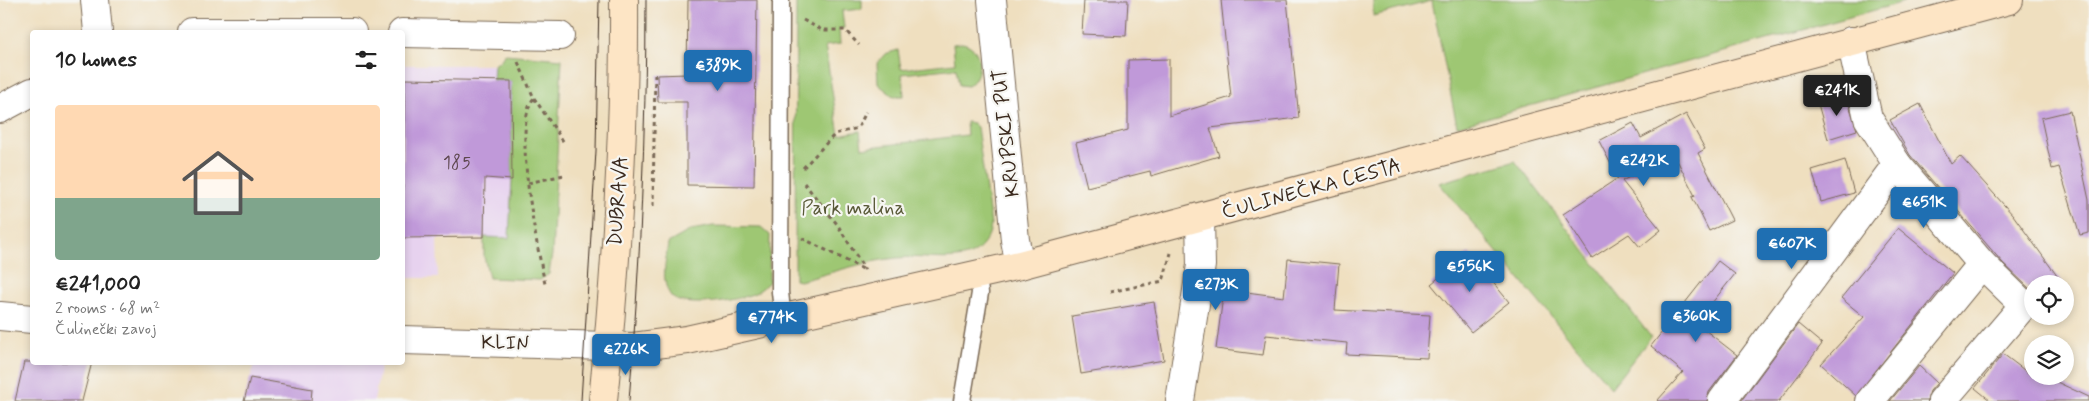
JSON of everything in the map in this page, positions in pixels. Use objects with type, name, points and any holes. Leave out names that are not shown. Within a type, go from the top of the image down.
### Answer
[{"type":"main road","name":"DUBRAVA","points":[[603,401],[622,131],[624,0]]},
{"type":"main road","name":"ČULINEČKA CESTA","points":[[608,346],[668,343],[783,320],[1020,265],[2009,0]]},
{"type":"street","points":[[95,0],[98,30]]},
{"type":"street","name":"KRUPSKI PUT","points":[[992,0],[1015,240],[1020,265]]},
{"type":"street","points":[[405,33],[560,36]]},
{"type":"street","points":[[1851,41],[1868,118],[1897,164],[1982,264],[2024,305],[1942,401]]},
{"type":"street","points":[[0,109],[30,93]]},
{"type":"street","points":[[1722,401],[1897,164]]},
{"type":"street","points":[[1180,401],[1201,265],[1200,218]]},
{"type":"street","points":[[1870,401],[1982,264]]},
{"type":"street","points":[[0,316],[30,319]]},
{"type":"street","name":"KLIN","points":[[405,340],[608,346]]},
{"type":"lane","points":[[781,7],[780,292],[783,320]]},
{"type":"lane","points":[[962,401],[980,292],[978,275]]},
{"type":"path","points":[[781,7],[822,30],[845,30],[859,45]]},
{"type":"path","points":[[512,34],[520,69],[534,98],[565,144]]},
{"type":"path","points":[[653,206],[655,70]]},
{"type":"path","points":[[534,98],[528,104],[524,128],[528,183],[545,284]]},
{"type":"path","points":[[780,175],[797,174],[835,134],[858,128],[866,112]]},
{"type":"path","points":[[780,229],[864,270],[837,224],[797,174]]},
{"type":"path","points":[[528,183],[564,175]]},
{"type":"path","points":[[1110,292],[1163,281],[1172,252]]},
{"type":"shaded area","points":[[405,65],[494,65],[494,81],[511,81],[512,180],[509,238],[437,239],[438,278],[405,278]]},
{"type":"shaded area","points":[[254,365],[381,365],[374,401],[245,401]]},
{"type":"green space","name":"Park malina","points":[[796,0],[862,0],[862,9],[842,11],[844,28],[839,29],[840,44],[825,46],[839,135],[860,131],[862,148],[967,135],[966,122],[973,123],[977,127],[991,225],[985,243],[974,253],[943,259],[906,257],[885,260],[860,264],[800,281],[795,280]]},
{"type":"green space","points":[[1373,0],[1911,0],[1457,126],[1432,1],[1373,16]]},
{"type":"green space","points":[[962,43],[969,45],[974,50],[979,62],[977,75],[968,86],[959,85],[956,68],[902,74],[904,96],[893,96],[878,84],[877,63],[885,54],[898,50],[901,69],[955,63],[953,44]]},
{"type":"green space","points":[[505,54],[562,59],[552,254],[549,274],[540,280],[489,278],[484,256],[484,237],[509,238],[512,180],[511,81],[493,81],[494,65]]},
{"type":"green space","points":[[1515,161],[1651,337],[1611,388],[1439,183]]},
{"type":"green space","points":[[713,226],[761,227],[770,235],[769,282],[757,292],[739,298],[699,303],[677,300],[671,296],[666,284],[665,270],[668,243],[691,230]]},
{"type":"building","points":[[688,0],[757,0],[754,186],[687,185],[687,102],[658,102],[657,75],[687,74]]},
{"type":"building","points":[[1084,0],[1128,0],[1126,36],[1082,34]]},
{"type":"building","points":[[1221,0],[1287,0],[1299,118],[1210,128],[1219,156],[1151,176],[1150,171],[1087,187],[1076,143],[1128,130],[1128,60],[1169,59],[1169,116],[1231,97]]},
{"type":"building","points":[[405,79],[511,81],[512,180],[485,178],[484,237],[405,238]]},
{"type":"building","points":[[1846,95],[1857,130],[1828,139],[1818,104]]},
{"type":"building","points":[[1920,104],[1951,164],[1960,156],[2013,215],[2056,275],[2024,275],[2024,283],[2002,262],[1910,155],[1890,120]]},
{"type":"building","points":[[2070,111],[2089,200],[2089,233],[2080,235],[2059,167],[2052,169],[2041,118]]},
{"type":"building","points":[[1686,114],[1705,149],[1698,153],[1732,220],[1709,231],[1692,197],[1695,196],[1674,154],[1622,181],[1661,230],[1640,247],[1629,234],[1592,258],[1563,214],[1618,178],[1599,141],[1633,123],[1641,138]]},
{"type":"building","points":[[1845,160],[1854,193],[1821,202],[1812,170]]},
{"type":"building","points":[[1898,228],[1953,273],[1856,396],[1821,364],[1864,317],[1841,298]]},
{"type":"building","points":[[1469,253],[1509,302],[1471,332],[1431,284]]},
{"type":"building","points":[[1288,259],[1339,264],[1335,310],[1430,315],[1427,358],[1346,354],[1347,343],[1266,335],[1263,355],[1216,349],[1224,289],[1284,297]]},
{"type":"building","points":[[1718,261],[1735,274],[1696,323],[1737,355],[1709,392],[1707,401],[1657,401],[1683,372],[1651,346]]},
{"type":"building","points":[[1154,302],[1164,360],[1081,374],[1072,316]]},
{"type":"building","points":[[1798,324],[1822,344],[1779,401],[1741,401]]},
{"type":"building","points":[[2003,354],[2024,370],[2024,385],[2063,385],[2089,397],[2089,401],[1991,401],[1975,388]]},
{"type":"building","points":[[24,362],[30,362],[30,365],[91,365],[82,401],[15,401]]},
{"type":"building","points":[[1919,366],[1937,383],[1930,391],[1927,401],[1890,401]]},
{"type":"building","points":[[250,378],[312,389],[311,401],[244,401]]},
{"type":"tram line","points":[[581,401],[596,151],[599,0]]},
{"type":"tram line","points":[[629,401],[642,201],[646,0]]}]
